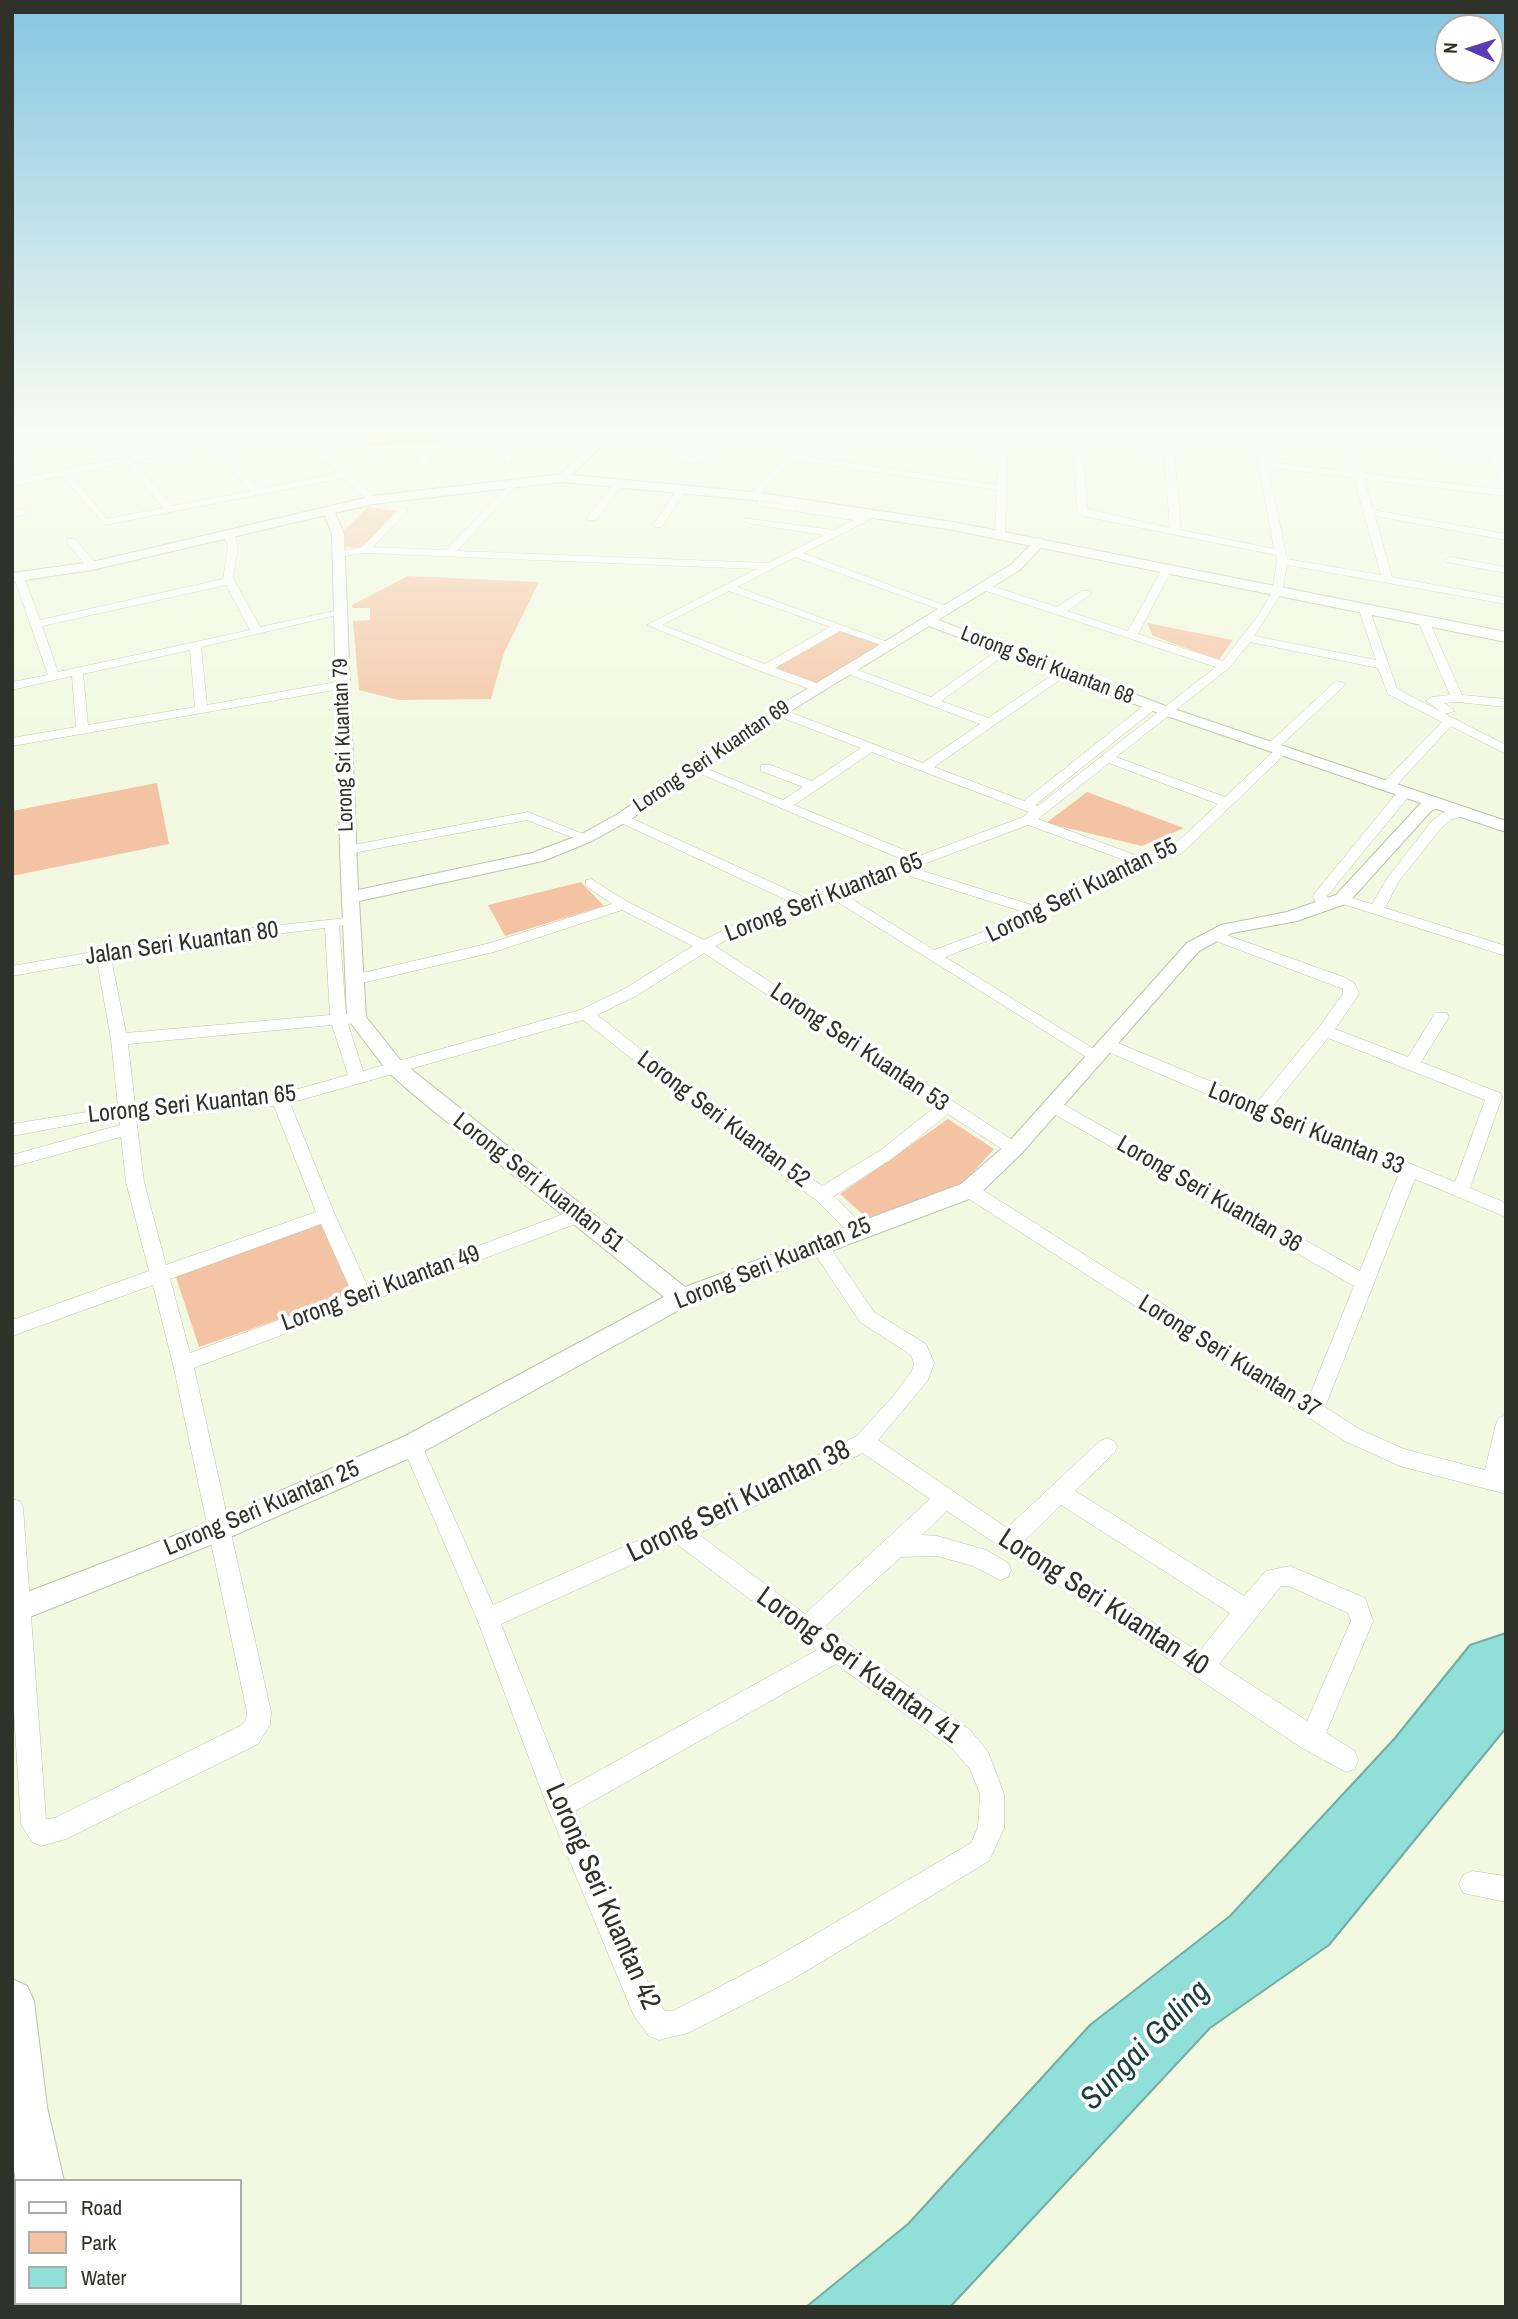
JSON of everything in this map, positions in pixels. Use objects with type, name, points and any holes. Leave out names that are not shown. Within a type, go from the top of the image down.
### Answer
[{"type":"highway","points":[[12,2001],[24,2107],[40,2179]]},
{"type":"main road","points":[[16,580],[179,546]]},
{"type":"main road","points":[[1060,546],[1506,637]]},
{"type":"street","points":[[75,546],[92,566]]},
{"type":"street","points":[[233,546],[227,574],[256,631]]},
{"type":"street","name":"Lorong Sri Kuantan 79","points":[[338,546],[354,980],[348,1019]]},
{"type":"street","points":[[365,550],[369,546]]},
{"type":"street","points":[[448,554],[456,546]]},
{"type":"street","points":[[810,546],[653,625],[818,688]]},
{"type":"street","name":"Lorong Seri Kuantan 69","points":[[351,897],[537,857],[586,838],[622,818],[779,712],[1016,567],[1036,546]]},
{"type":"street","points":[[1234,546],[1506,601]]},
{"type":"street","points":[[1277,592],[1281,557],[1279,546]]},
{"type":"street","points":[[1378,546],[1387,579]]},
{"type":"street","points":[[338,554],[365,550],[770,566]]},
{"type":"street","points":[[796,554],[948,609]]},
{"type":"street","points":[[1450,560],[1506,570]]},
{"type":"street","points":[[1131,636],[1167,569]]},
{"type":"street","points":[[16,580],[36,624],[54,676]]},
{"type":"street","points":[[36,624],[229,581]]},
{"type":"street","points":[[984,587],[1225,666]]},
{"type":"street","points":[[731,588],[887,644]]},
{"type":"street","name":"Lorong Seri Kuantan 65","points":[[12,1130],[127,1120],[280,1100],[586,1014],[631,992],[704,946],[739,928],[803,902],[920,862],[1027,813],[1041,812],[1110,759],[1159,708],[1225,666],[1250,638],[1277,592]]},
{"type":"street","points":[[1058,612],[1086,593]]},
{"type":"street","points":[[1365,610],[1392,691],[1506,750]]},
{"type":"street","points":[[12,686],[339,613]]},
{"type":"street","name":"Lorong Seri Kuantan 68","points":[[928,621],[1159,708],[1506,827]]},
{"type":"street","points":[[1424,621],[1458,698]]},
{"type":"street","points":[[764,669],[837,628]]},
{"type":"street","points":[[1250,638],[1382,664]]},
{"type":"street","points":[[195,645],[201,709]]},
{"type":"street","points":[[933,701],[1005,650]]},
{"type":"street","points":[[848,670],[990,723]]},
{"type":"street","points":[[77,671],[82,730]]},
{"type":"street","points":[[925,767],[1063,672]]},
{"type":"street","name":"Lorong Seri Kuantan 55","points":[[933,956],[983,939],[1040,912],[1097,878],[1176,851],[1340,684]]},
{"type":"street","points":[[12,742],[342,685]]},
{"type":"street","points":[[1506,704],[1458,698],[1432,701],[1506,739]]},
{"type":"street","points":[[1027,813],[1159,708]]},
{"type":"street","points":[[779,712],[925,767],[1142,862]]},
{"type":"street","points":[[1387,787],[1450,720]]},
{"type":"street","points":[[785,805],[871,747]]},
{"type":"street","points":[[1110,759],[1226,802]]},
{"type":"street","points":[[766,768],[813,786]]},
{"type":"street","points":[[695,769],[920,862]]},
{"type":"street","points":[[1329,901],[1404,793]]},
{"type":"street","points":[[1329,901],[1419,812],[1427,806],[1438,804]]},
{"type":"street","points":[[1376,910],[1393,880],[1437,824],[1447,816],[1464,812]]},
{"type":"street","points":[[348,850],[524,816],[534,817],[586,838]]},
{"type":"street","points":[[622,818],[803,902]]},
{"type":"street","points":[[902,869],[1040,912]]},
{"type":"street","name":"Lorong Seri Kuantan 53","points":[[591,883],[623,905],[704,946],[1014,1149]]},
{"type":"street","name":"Lorong Seri Kuantan 33","points":[[831,892],[933,956],[1101,1051],[1260,1110],[1506,1210]]},
{"type":"street","points":[[1329,901],[1376,910],[1506,951]]},
{"type":"street","name":"Lorong Seri Kuantan 25","points":[[16,1609],[219,1530],[412,1445],[682,1298],[857,1230],[970,1191],[1014,1149],[1193,947],[1213,935],[1329,901]]},
{"type":"street","points":[[354,980],[494,947],[623,905]]},
{"type":"street","name":"Jalan Seri Kuantan 80","points":[[12,971],[203,938],[352,920]]},
{"type":"street","points":[[332,923],[332,972],[348,1019],[357,1079]]},
{"type":"street","points":[[1213,935],[1341,981],[1350,987],[1351,994],[1325,1031],[1260,1110]]},
{"type":"street","points":[[12,1508],[16,1609],[34,1824],[41,1833],[57,1830],[249,1735],[258,1725],[259,1712],[183,1364],[135,1182],[119,1038],[103,954]]},
{"type":"street","name":"Lorong Seri Kuantan 52","points":[[586,1014],[704,1108],[822,1195],[857,1230]]},
{"type":"street","points":[[1412,1063],[1441,1017]]},
{"type":"street","points":[[119,1038],[348,1019]]},
{"type":"street","name":"Lorong Seri Kuantan 51","points":[[348,1019],[395,1067],[682,1298]]},
{"type":"street","points":[[1325,1031],[1494,1097],[1460,1191]]},
{"type":"street","points":[[280,1100],[326,1215],[364,1298]]},
{"type":"street","points":[[822,1195],[887,1154],[947,1106]]},
{"type":"street","name":"Lorong Seri Kuantan 36","points":[[1053,1106],[1365,1283]]},
{"type":"street","points":[[12,1161],[127,1120]]},
{"type":"street","points":[[1314,1409],[1409,1171]]},
{"type":"street","name":"Lorong Seri Kuantan 37","points":[[970,1191],[1352,1435],[1400,1457],[1499,1484]]},
{"type":"street","points":[[12,1328],[326,1215]]},
{"type":"street","name":"Lorong Seri Kuantan 49","points":[[183,1364],[580,1216]]},
{"type":"street","name":"Lorong Seri Kuantan 38","points":[[488,1619],[679,1533],[864,1442],[901,1401],[921,1374],[924,1363],[919,1350],[867,1317],[818,1245]]},
{"type":"street","points":[[1499,1484],[1506,1424]]},
{"type":"street","name":"Lorong Seri Kuantan 40","points":[[864,1442],[1007,1541],[1346,1760]]},
{"type":"street","name":"Lorong Seri Kuantan 42","points":[[412,1445],[488,1619],[560,1806],[644,2006],[659,2026],[678,2023],[783,1969],[980,1852],[990,1828]]},
{"type":"street","points":[[1007,1541],[1107,1447]]},
{"type":"street","points":[[1060,1493],[1247,1609]]},
{"type":"street","points":[[806,1628],[895,1548],[945,1498]]},
{"type":"street","name":"Lorong Seri Kuantan 41","points":[[679,1533],[961,1739],[979,1761],[992,1794],[990,1828]]},
{"type":"street","points":[[895,1548],[912,1545],[937,1546],[978,1557],[1000,1570]]},
{"type":"street","points":[[1201,1668],[1274,1578],[1290,1576],[1357,1606],[1362,1621],[1311,1739]]},
{"type":"street","points":[[560,1806],[837,1651]]},
{"type":"street","points":[[1472,1884],[1506,1889]]},
{"type":"green space","points":[[408,576],[539,582],[504,653],[491,699],[399,700],[359,690],[353,621],[370,620],[370,608],[353,608],[352,605]]},
{"type":"green space","points":[[1147,623],[1233,640],[1219,660],[1153,636]]},
{"type":"green space","points":[[838,629],[882,645],[815,685],[770,669]]},
{"type":"green space","points":[[157,783],[169,844],[12,876],[12,811]]},
{"type":"green space","points":[[1087,792],[1184,828],[1142,846],[1046,823]]},
{"type":"green space","points":[[581,882],[604,906],[505,936],[488,905]]},
{"type":"green space","points":[[948,1119],[994,1149],[957,1190],[869,1220],[840,1194]]},
{"type":"green space","points":[[321,1223],[355,1293],[199,1347],[175,1274]]},
{"type":"water","name":"Sungai Galing","points":[[1506,1633],[1506,1728],[1329,1945],[1210,2028],[950,2307],[806,2307],[908,2224],[1090,2025],[1230,1916],[1395,1738],[1470,1645]]}]
